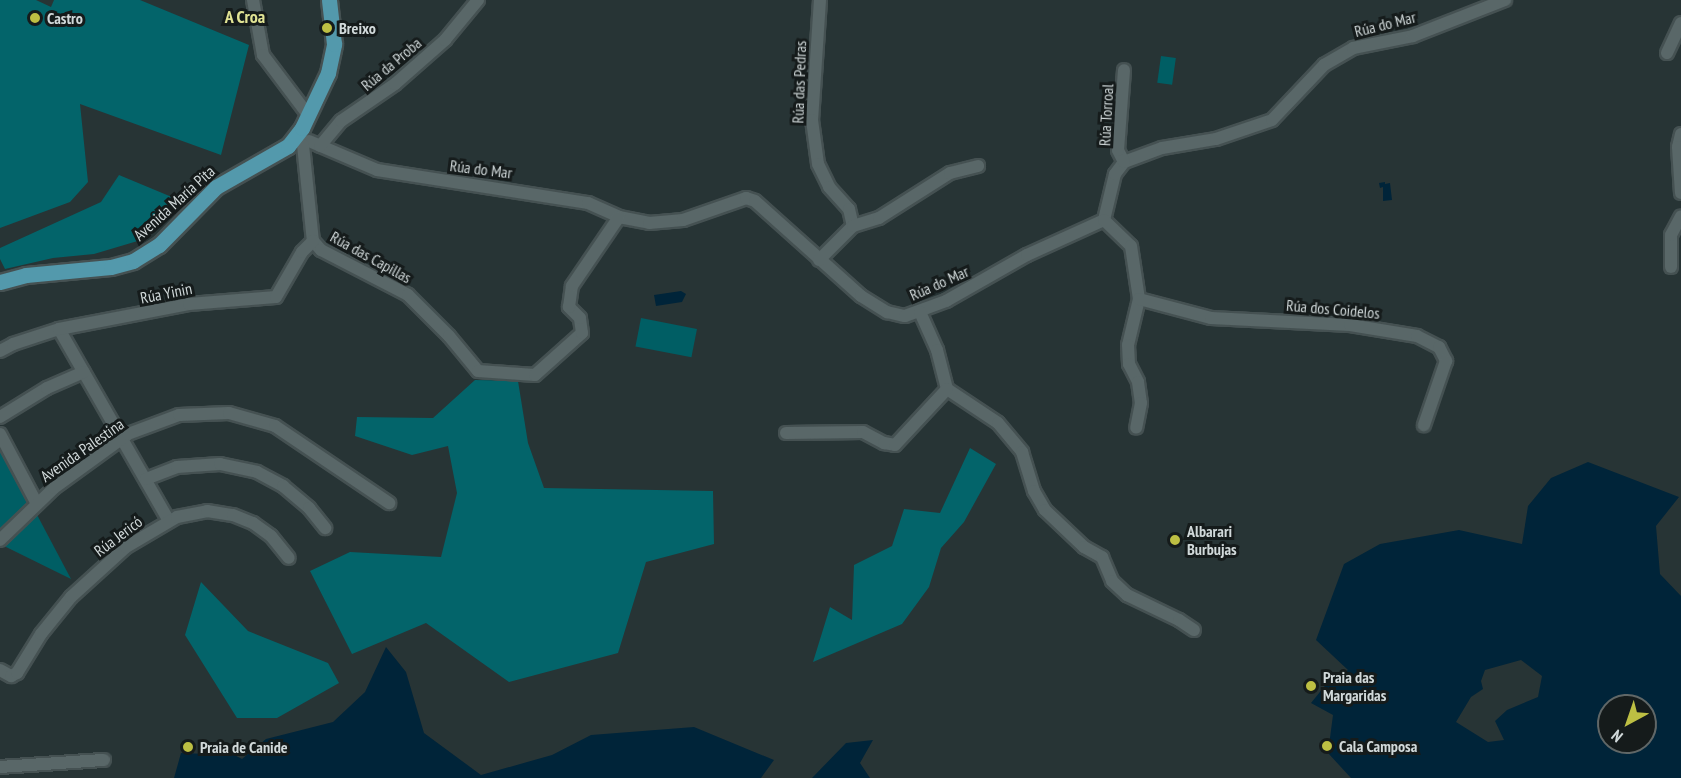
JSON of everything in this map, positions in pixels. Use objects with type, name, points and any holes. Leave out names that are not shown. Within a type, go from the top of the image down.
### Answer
[{"type":"main road","points":[[306,136],[332,58],[333,25],[329,0]]},
{"type":"main road","name":"Avenida María Pita","points":[[0,282],[26,275],[111,267],[133,261],[159,245],[216,187],[306,136]]},
{"type":"street","points":[[253,0],[263,55],[306,136]]},
{"type":"street","name":"Rúa da Proba","points":[[306,136],[341,121],[396,84],[445,40],[478,0]]},
{"type":"street","name":"Rúa das Pedras","points":[[820,0],[812,120],[818,164],[830,187],[849,209],[853,226]]},
{"type":"street","name":"Rúa do Mar","points":[[1124,162],[1162,148],[1216,139],[1272,120],[1324,65],[1353,48],[1413,36],[1504,0]]},
{"type":"street","points":[[1667,53],[1681,23]]},
{"type":"street","name":"Rúa Torroal","points":[[1124,70],[1118,150],[1124,162]]},
{"type":"street","points":[[1681,134],[1678,147],[1681,193]]},
{"type":"street","name":"Rúa do Mar","points":[[306,136],[377,170],[588,203],[620,218],[649,223],[683,220],[746,198],[762,205],[819,260],[861,296],[887,312],[905,316],[920,312],[986,280],[1027,255],[1104,220]]},
{"type":"street","name":"Rúa das Capillas","points":[[306,136],[313,241],[321,250],[408,295],[449,336],[478,370],[535,375],[582,333],[580,318],[569,307],[572,286],[620,218]]},
{"type":"street","points":[[1124,162],[1116,174],[1104,220],[1131,246],[1139,299],[1128,345],[1129,364],[1138,382],[1141,403],[1136,428]]},
{"type":"street","points":[[819,260],[853,226],[879,218],[950,173],[978,166]]},
{"type":"street","points":[[1671,267],[1671,235],[1681,216]]},
{"type":"street","name":"Rúa Yinin","points":[[0,351],[13,344],[59,329],[189,304],[276,297],[302,252],[313,241]]},
{"type":"street","name":"Rúa dos Coidelos","points":[[1139,299],[1211,318],[1350,325],[1417,336],[1439,347],[1446,361],[1424,425]]},
{"type":"street","points":[[920,312],[937,350],[948,389],[998,423],[1022,452],[1034,491],[1045,510],[1084,547],[1102,557],[1112,581],[1127,595],[1179,620],[1194,630]]},
{"type":"street","points":[[59,329],[169,521]]},
{"type":"street","points":[[0,417],[47,388],[84,372]]},
{"type":"street","points":[[786,433],[863,432],[884,443],[895,445],[948,389]]},
{"type":"street","name":"Avenida Palestina","points":[[0,540],[54,488],[122,438],[179,415],[229,413],[275,426],[389,503]]},
{"type":"street","points":[[0,434],[37,504]]},
{"type":"street","points":[[146,479],[177,468],[220,464],[257,472],[284,486],[309,508],[325,528]]},
{"type":"street","name":"Rúa Jericó","points":[[0,669],[10,676],[16,673],[41,634],[71,597],[126,547],[169,521],[207,511],[233,515],[254,522],[271,536],[289,558]]},
{"type":"street","points":[[0,767],[104,760]]},
{"type":"shaded area","points":[[0,0],[36,0],[51,7],[54,0],[140,0],[249,45],[221,155],[80,104],[88,182],[70,202],[0,228]]},
{"type":"shaded area","points":[[1161,56],[1176,58],[1172,85],[1157,83]]},
{"type":"shaded area","points":[[119,175],[179,200],[141,240],[94,254],[53,258],[5,269],[0,259],[0,248],[101,202]]},
{"type":"shaded area","points":[[1385,182],[1385,184],[1390,183],[1392,200],[1383,201],[1383,187],[1380,188],[1379,183]]},
{"type":"shaded area","points":[[681,291],[686,294],[682,302],[656,306],[654,295]]},
{"type":"shaded area","points":[[641,318],[697,329],[691,357],[635,346]]},
{"type":"shaded area","points":[[475,380],[518,381],[528,443],[544,488],[713,491],[714,544],[646,562],[618,653],[509,682],[426,623],[352,654],[310,571],[350,552],[441,557],[457,493],[448,446],[412,455],[355,436],[357,417],[433,418]]},
{"type":"shaded area","points":[[0,443],[28,503],[0,533]]},
{"type":"shaded area","points":[[970,448],[996,464],[964,522],[941,548],[929,587],[902,624],[813,662],[830,607],[852,620],[854,565],[892,546],[904,509],[940,513]]},
{"type":"shaded area","points":[[1588,462],[1679,497],[1656,526],[1660,574],[1681,596],[1681,778],[1351,778],[1328,753],[1333,715],[1311,703],[1328,682],[1348,670],[1316,640],[1344,564],[1380,544],[1459,530],[1522,544],[1528,506],[1551,478]],"holes":[[[1521,660],[1542,676],[1538,697],[1507,710],[1495,721],[1504,740],[1488,742],[1456,722],[1471,697],[1483,689],[1481,681],[1485,670]]]},
{"type":"shaded area","points":[[35,511],[71,579],[2,545]]},
{"type":"shaded area","points":[[201,582],[248,631],[328,663],[339,683],[277,718],[237,718],[185,635]]},
{"type":"shaded area","points":[[386,647],[406,672],[424,733],[481,775],[552,755],[591,735],[694,727],[774,760],[761,778],[174,778],[181,753],[208,754],[225,750],[242,759],[266,739],[333,722],[365,692]]},
{"type":"shaded area","points":[[873,740],[860,763],[870,778],[812,778],[846,743]]},
{"type":"place","name":"Castro","points":[[35,18]]},
{"type":"place","name":"Breixo","points":[[327,28]]},
{"type":"place","name":"Albarari Burbujas","points":[[1175,540]]},
{"type":"place","name":"Praia das Margaridas","points":[[1311,686]]},
{"type":"place","name":"Cala Camposa","points":[[1327,746]]},
{"type":"place","name":"Praia de Canide","points":[[188,747]]},
{"type":"district","name":"A Croa","points":[[245,17]]}]
